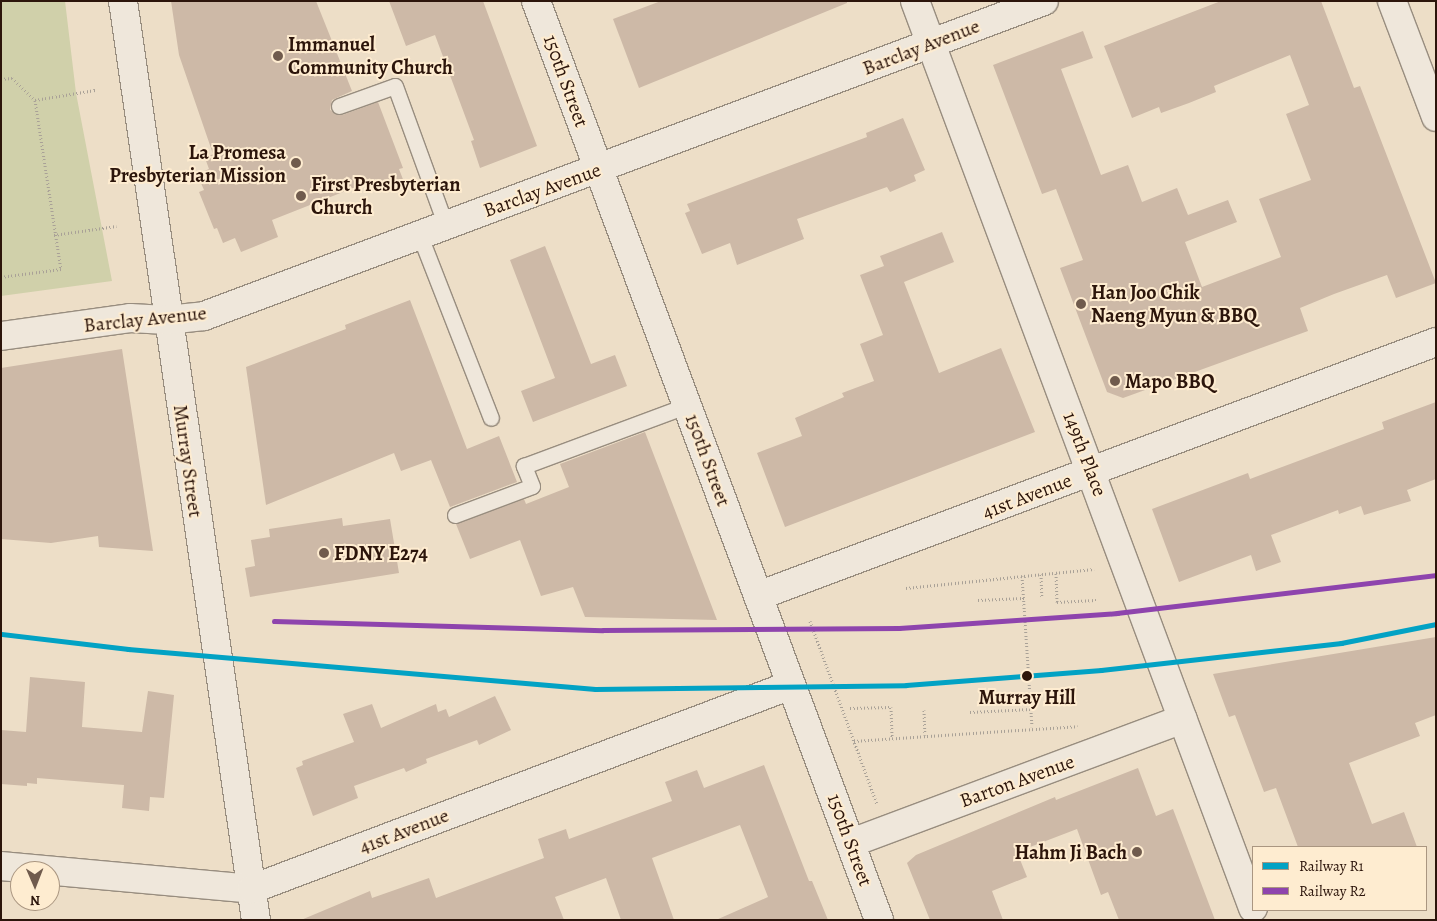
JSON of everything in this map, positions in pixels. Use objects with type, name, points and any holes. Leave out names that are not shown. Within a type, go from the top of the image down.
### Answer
[{"type":"street","name":"Murray Street","points":[[123,1],[167,320],[199,541],[227,709],[256,920]]},
{"type":"street","name":"150th Street","points":[[536,1],[879,920]]},
{"type":"street","name":"149th Place","points":[[915,1],[1091,472],[1134,580],[1179,708],[1252,904]]},
{"type":"street","name":"Barclay Avenue","points":[[1,336],[130,318],[167,320],[204,316],[598,170],[1044,1]]},
{"type":"street","points":[[1392,1],[1436,117]]},
{"type":"street","name":"41st Avenue","points":[[758,596],[1436,342]]},
{"type":"street","name":"41st Avenue","points":[[1,866],[252,889],[791,685]]},
{"type":"street","name":"Barton Avenue","points":[[851,843],[1179,708]]},
{"type":"lane","points":[[339,106],[395,86],[446,226]]},
{"type":"lane","points":[[420,236],[491,418]]},
{"type":"lane","points":[[455,515],[532,486],[524,466],[688,405]]},
{"type":"path","points":[[1,79],[12,78],[35,100],[54,235],[61,269],[1,277]]},
{"type":"path","points":[[35,100],[95,90]]},
{"type":"path","points":[[54,235],[116,226]]},
{"type":"path","points":[[906,588],[1097,568]]},
{"type":"path","points":[[1056,573],[1056,602],[1096,600]]},
{"type":"path","points":[[1041,574],[1042,597]]},
{"type":"path","points":[[1022,576],[1032,727]]},
{"type":"path","points":[[978,600],[1024,598]]},
{"type":"path","points":[[810,621],[878,809]]},
{"type":"path","points":[[850,708],[891,707],[892,737]]},
{"type":"path","points":[[970,712],[1031,709]]},
{"type":"path","points":[[924,710],[925,735]]},
{"type":"path","points":[[854,741],[1032,727],[1086,725]]},
{"type":"green space","points":[[1,1],[65,1],[76,93],[112,281],[1,296]]},
{"type":"building","points":[[171,1],[316,1],[352,91],[332,100],[330,110],[342,115],[378,102],[403,168],[399,169],[404,182],[380,191],[376,179],[272,220],[278,237],[241,252],[235,238],[223,243],[217,228],[214,229],[199,192],[204,190],[197,174],[209,169],[205,158],[213,154],[179,55]]},
{"type":"building","points":[[389,1],[483,1],[537,146],[480,168],[471,141],[474,140],[435,35],[406,46]]},
{"type":"building","points":[[661,1],[847,1],[847,3],[639,88],[613,19]]},
{"type":"building","points":[[1221,1],[1321,1],[1354,88],[1360,86],[1436,283],[1396,298],[1387,275],[1334,294],[1300,308],[1308,331],[1123,398],[1107,392],[1060,268],[1083,260],[1056,189],[1042,194],[993,65],[1083,31],[1093,58],[1061,69],[1101,175],[1128,165],[1142,202],[1177,188],[1188,215],[1228,200],[1237,222],[1185,242],[1202,287],[1281,257],[1259,199],[1311,180],[1286,114],[1309,105],[1290,55],[1214,86],[1216,92],[1189,103],[1161,113],[1159,107],[1132,118],[1104,46]]},
{"type":"building","points":[[903,118],[925,170],[914,175],[916,181],[890,192],[887,187],[797,219],[804,239],[737,265],[730,243],[702,254],[685,213],[690,211],[687,204],[867,137],[866,133]]},
{"type":"building","points":[[942,232],[954,262],[904,282],[939,373],[1001,348],[1035,432],[785,527],[757,453],[802,436],[795,418],[844,397],[842,393],[874,381],[860,344],[883,335],[860,275],[884,266],[880,256]]},
{"type":"building","points":[[545,246],[591,364],[615,355],[627,386],[533,422],[521,391],[555,378],[510,260]]},
{"type":"building","points":[[410,300],[467,449],[499,436],[517,482],[450,507],[431,460],[401,471],[394,453],[266,505],[246,367],[346,329],[345,325]]},
{"type":"building","points":[[122,349],[153,551],[99,547],[98,536],[51,543],[1,539],[1,368]]},
{"type":"building","points":[[1436,402],[1436,479],[1407,490],[1411,501],[1364,515],[1361,506],[1339,514],[1338,510],[1271,535],[1281,562],[1256,571],[1251,555],[1179,582],[1152,509],[1248,473],[1250,479],[1384,429],[1382,422]]},
{"type":"building","points":[[645,432],[717,620],[585,617],[573,587],[541,596],[520,540],[470,559],[456,524],[524,499],[526,504],[569,487],[560,464]]},
{"type":"building","name":"FDNY E274","points":[[342,518],[343,526],[390,519],[399,573],[250,597],[245,568],[255,566],[251,540],[270,537],[269,529]]},
{"type":"building","points":[[1436,637],[1436,715],[1415,723],[1420,736],[1349,763],[1372,824],[1404,812],[1417,846],[1298,846],[1276,788],[1264,792],[1235,715],[1229,717],[1213,674]]},
{"type":"building","points":[[30,677],[85,682],[82,727],[142,732],[148,691],[174,695],[164,798],[150,797],[149,811],[122,808],[124,785],[37,778],[37,784],[27,783],[27,786],[1,784],[1,730],[26,732]]},
{"type":"building","points":[[495,696],[511,730],[479,745],[477,740],[426,759],[427,763],[406,772],[404,768],[354,786],[358,798],[313,816],[296,768],[303,765],[302,761],[354,742],[343,714],[372,704],[381,728],[436,704],[438,712],[446,709],[449,717]]},
{"type":"building","points":[[764,765],[809,881],[812,881],[828,920],[716,920],[768,897],[740,825],[652,858],[674,920],[621,920],[606,878],[555,897],[564,920],[301,920],[370,891],[372,898],[429,878],[436,898],[544,858],[538,839],[566,829],[569,839],[672,801],[665,782],[697,770],[704,788]]},
{"type":"building","points":[[1138,768],[1156,816],[1173,809],[1215,920],[1119,920],[1108,892],[1101,895],[1077,829],[1017,852],[1027,877],[992,891],[1003,920],[930,920],[907,863],[916,855],[1055,797],[1056,800]]},
{"type":"rail line","name":"R2","points":[[274,621],[603,630],[899,628],[1117,613],[1436,575]]},
{"type":"rail line","name":"R1","points":[[1,634],[128,649],[595,689],[906,685],[1101,670],[1341,643],[1436,624]]},
{"type":"place","name":"Immanuel Community Church","points":[[278,56]]},
{"type":"place","name":"La Promesa Presbyterian Mission","points":[[296,163]]},
{"type":"place","name":"First Presbyterian Church","points":[[301,196]]},
{"type":"place","name":"Han Joo Chik Naeng Myun & BBQ","points":[[1081,304]]},
{"type":"place","name":"Mapo BBQ","points":[[1115,381]]},
{"type":"place","name":"FDNY E274","points":[[324,553]]},
{"type":"place","name":"Murray Hill","points":[[1027,676]]},
{"type":"place","name":"Hahm Ji Bach","points":[[1137,852]]}]
